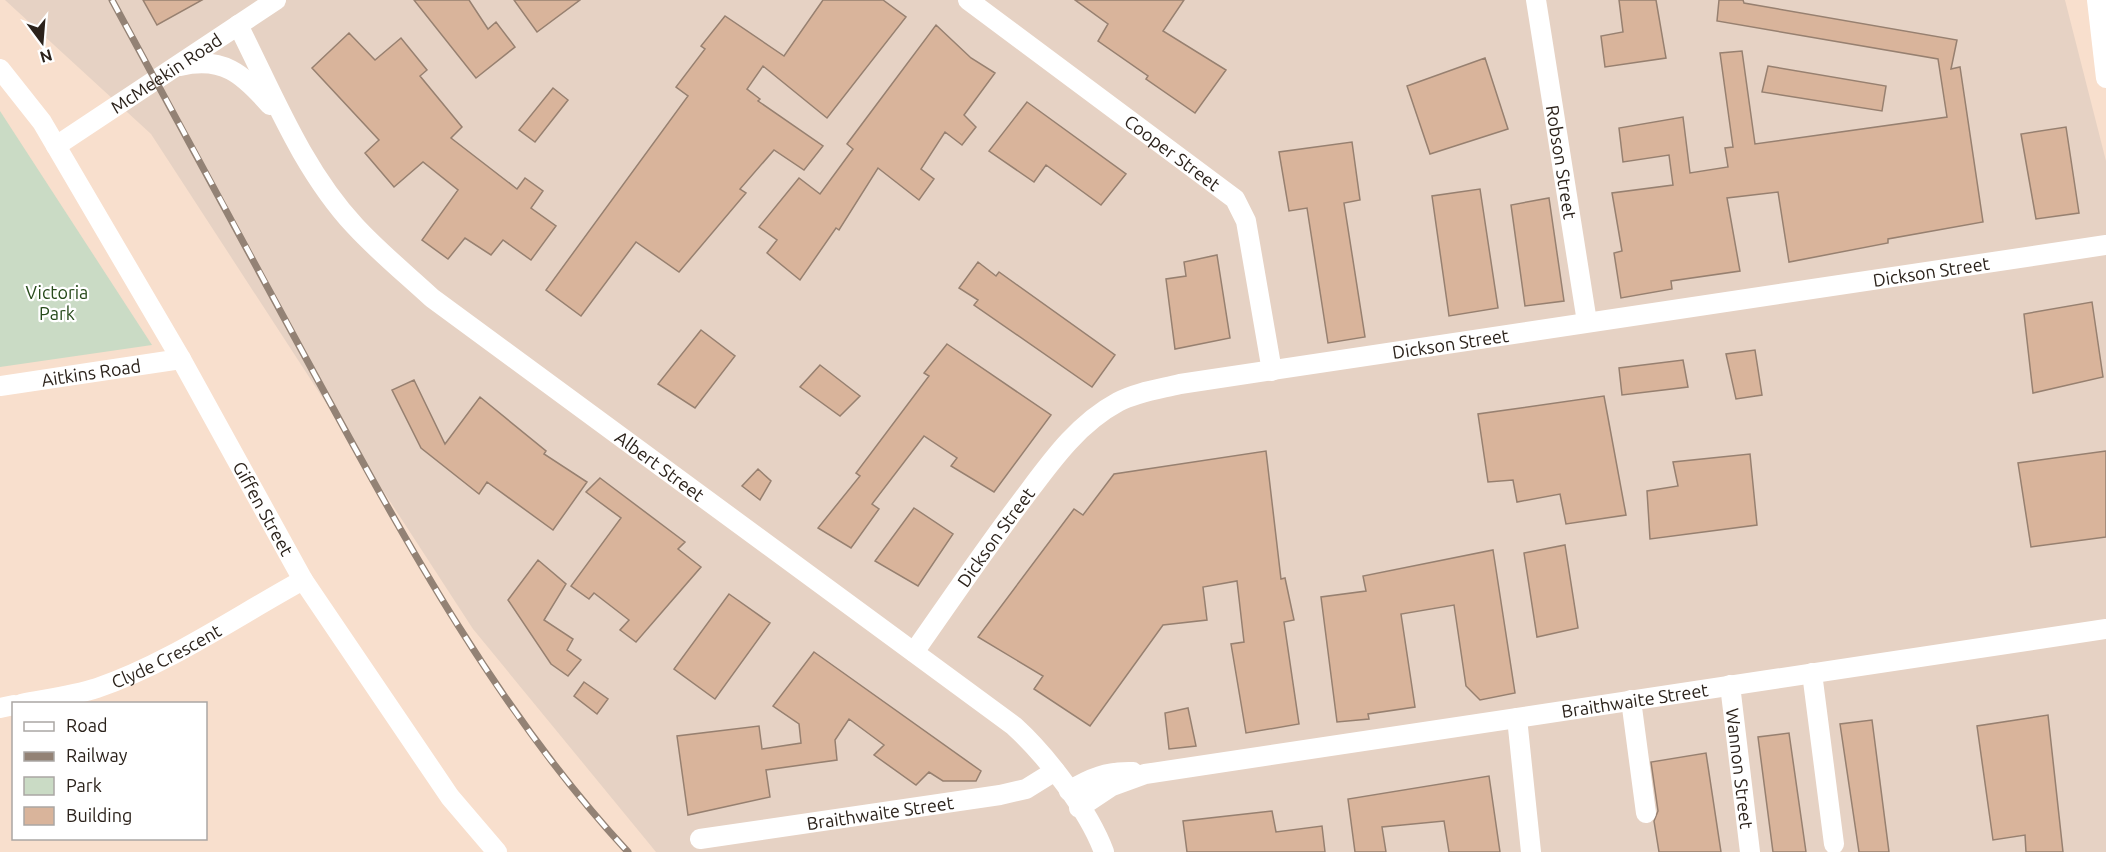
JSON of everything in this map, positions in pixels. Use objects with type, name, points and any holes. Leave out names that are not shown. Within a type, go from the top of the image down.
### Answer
[{"type":"street","name":"McMeekin Road","points":[[57,146],[276,0]]},
{"type":"street","name":"Cooper Street","points":[[968,0],[1235,199],[1246,220],[1272,371]]},
{"type":"street","name":"Robson Street","points":[[1536,0],[1587,322]]},
{"type":"street","points":[[2097,0],[2106,78]]},
{"type":"street","name":"Albert Street","points":[[238,25],[285,123],[323,183],[355,226],[432,298],[1014,726],[1038,750],[1066,788],[1098,836],[1104,852]]},
{"type":"street","name":"Albert Street","points":[[170,70],[210,63],[234,70],[249,82],[285,123]]},
{"type":"street","name":"Giffen Street","points":[[0,69],[42,122],[57,146],[181,359],[303,580],[450,797],[497,852]]},
{"type":"street","name":"Dickson Street","points":[[914,652],[1008,518],[1063,446],[1096,417],[1119,401],[1144,393],[1272,371],[2106,246]]},
{"type":"street","name":"Aitkins Road","points":[[0,386],[181,359]]},
{"type":"street","name":"Clyde Crescent","points":[[33,702],[68,696],[98,687],[148,667],[303,580]]},
{"type":"street","name":"Braithwaite Street","points":[[700,839],[1000,795],[1026,789],[1066,788],[1105,773],[1163,771],[2106,629]]},
{"type":"street","points":[[1812,673],[1834,844]]},
{"type":"street","name":"Wannon Street","points":[[1730,686],[1750,852]]},
{"type":"street","points":[[1631,700],[1646,813]]},
{"type":"street","points":[[1517,718],[1531,852]]},
{"type":"shaded area","points":[[5,0],[2065,0],[2106,161],[2106,852],[656,852],[473,629],[151,134]]},
{"type":"green space","name":"Victoria Park","points":[[0,111],[152,345],[0,367]]},
{"type":"building","points":[[143,0],[202,0],[157,25]]},
{"type":"building","points":[[414,0],[469,0],[488,29],[496,22],[515,47],[476,78]]},
{"type":"building","points":[[514,0],[580,0],[537,32]]},
{"type":"building","points":[[823,0],[883,0],[906,17],[827,118],[763,66],[747,89],[760,99],[758,101],[823,146],[804,170],[774,150],[740,189],[746,193],[679,272],[636,242],[581,316],[546,290],[688,96],[676,87],[705,49],[701,46],[725,16],[784,56]]},
{"type":"building","points":[[1075,0],[1184,0],[1163,31],[1226,70],[1195,113],[1146,79],[1148,76],[1098,41],[1108,24]]},
{"type":"building","points":[[1619,0],[1656,0],[1666,58],[1605,67],[1601,36],[1623,32]]},
{"type":"building","points":[[1719,0],[1743,0],[1744,3],[1957,40],[1951,69],[1960,67],[1983,222],[1888,239],[1888,243],[1789,262],[1778,192],[1727,198],[1740,271],[1671,281],[1672,289],[1621,298],[1614,253],[1622,251],[1612,193],[1673,185],[1669,155],[1623,162],[1619,128],[1683,117],[1690,173],[1728,167],[1725,148],[1733,147],[1720,53],[1742,51],[1755,144],[1947,117],[1938,59],[1717,21]]},
{"type":"building","points":[[936,25],[971,58],[995,73],[964,115],[976,127],[962,145],[945,132],[921,169],[934,179],[919,200],[878,168],[839,230],[836,228],[800,280],[767,253],[777,240],[759,227],[799,178],[820,194],[853,149],[847,144]]},
{"type":"building","points":[[349,33],[375,60],[401,38],[427,70],[420,76],[462,127],[451,138],[517,189],[525,178],[543,191],[531,208],[556,226],[531,260],[503,240],[491,255],[465,238],[448,259],[422,240],[458,190],[423,162],[394,187],[365,153],[379,140],[312,68]]},
{"type":"building","points":[[1485,58],[1508,129],[1430,154],[1407,86]]},
{"type":"building","points":[[1768,66],[1886,86],[1882,111],[1762,92]]},
{"type":"building","points":[[553,88],[568,100],[535,142],[519,130]]},
{"type":"building","points":[[1027,102],[1126,174],[1101,205],[1046,165],[1034,182],[989,151]]},
{"type":"building","points":[[2066,127],[2079,213],[2036,219],[2021,134]]},
{"type":"building","points":[[1352,142],[1360,200],[1344,203],[1365,337],[1328,343],[1307,208],[1289,211],[1279,152]]},
{"type":"building","points":[[1480,189],[1498,308],[1449,316],[1432,196]]},
{"type":"building","points":[[1549,198],[1564,301],[1525,306],[1511,205]]},
{"type":"building","points":[[1217,255],[1230,338],[1175,349],[1166,279],[1186,276],[1184,262]]},
{"type":"building","points":[[978,262],[996,276],[999,272],[1115,355],[1092,387],[974,305],[978,300],[959,288]]},
{"type":"building","points":[[2092,302],[2103,377],[2033,393],[2024,314]]},
{"type":"building","points":[[701,330],[735,356],[695,408],[658,384]]},
{"type":"building","points":[[947,344],[1051,415],[994,492],[951,466],[957,458],[924,436],[872,504],[879,509],[851,548],[818,528],[860,476],[856,473],[929,376],[924,373]]},
{"type":"building","points":[[1755,350],[1762,395],[1736,399],[1726,354]]},
{"type":"building","points":[[1683,360],[1688,387],[1622,395],[1619,368]]},
{"type":"building","points":[[820,365],[860,396],[840,416],[800,387]]},
{"type":"building","points":[[414,380],[445,444],[480,397],[546,451],[544,454],[587,482],[553,530],[487,482],[479,494],[421,448],[392,390]]},
{"type":"building","points":[[1604,396],[1626,515],[1566,524],[1560,494],[1517,502],[1513,480],[1488,482],[1478,414]]},
{"type":"building","points":[[1266,451],[1281,579],[1285,578],[1294,620],[1284,622],[1299,724],[1246,733],[1231,644],[1244,642],[1237,581],[1203,587],[1207,620],[1163,625],[1090,726],[1034,689],[1043,676],[978,637],[1074,509],[1083,515],[1114,474]]},
{"type":"building","points":[[2106,451],[2106,537],[2031,547],[2018,463]]},
{"type":"building","points":[[1750,454],[1757,525],[1650,539],[1647,491],[1678,486],[1673,462]]},
{"type":"building","points":[[758,469],[771,481],[760,500],[742,486]]},
{"type":"building","points":[[600,478],[685,542],[678,549],[701,567],[636,642],[620,630],[629,620],[594,593],[589,599],[571,586],[621,518],[586,492]]},
{"type":"building","points":[[914,508],[953,534],[918,586],[875,561]]},
{"type":"building","points":[[1565,545],[1578,628],[1537,637],[1524,553]]},
{"type":"building","points":[[1493,550],[1515,693],[1480,700],[1466,686],[1454,605],[1401,614],[1415,707],[1368,714],[1369,719],[1337,722],[1321,597],[1366,591],[1363,576]]},
{"type":"building","points":[[538,560],[566,584],[544,620],[573,639],[567,650],[581,660],[568,676],[551,664],[508,600]]},
{"type":"building","points":[[729,594],[770,623],[715,699],[674,669]]},
{"type":"building","points":[[814,652],[981,771],[976,781],[943,781],[929,772],[916,785],[874,755],[884,745],[849,719],[835,740],[837,760],[766,770],[770,797],[688,815],[677,736],[759,726],[762,749],[801,743],[799,724],[773,706]]},
{"type":"building","points":[[584,682],[608,699],[597,714],[574,696]]},
{"type":"building","points":[[1188,708],[1196,746],[1169,749],[1165,713]]},
{"type":"building","points":[[2048,715],[2063,852],[2026,852],[2025,835],[1993,840],[1977,726]]},
{"type":"building","points":[[1872,720],[1889,852],[1859,852],[1840,724]]},
{"type":"building","points":[[1789,733],[1806,852],[1773,852],[1758,737]]},
{"type":"building","points":[[1706,753],[1721,852],[1659,852],[1654,821],[1658,811],[1651,762]]},
{"type":"building","points":[[1489,776],[1500,852],[1449,852],[1444,821],[1382,827],[1386,852],[1355,852],[1348,799]]},
{"type":"building","points":[[1272,811],[1276,832],[1322,826],[1325,852],[1187,852],[1183,821]]},
{"type":"railway","points":[[112,0],[349,438],[457,624],[537,742],[628,852]]}]
